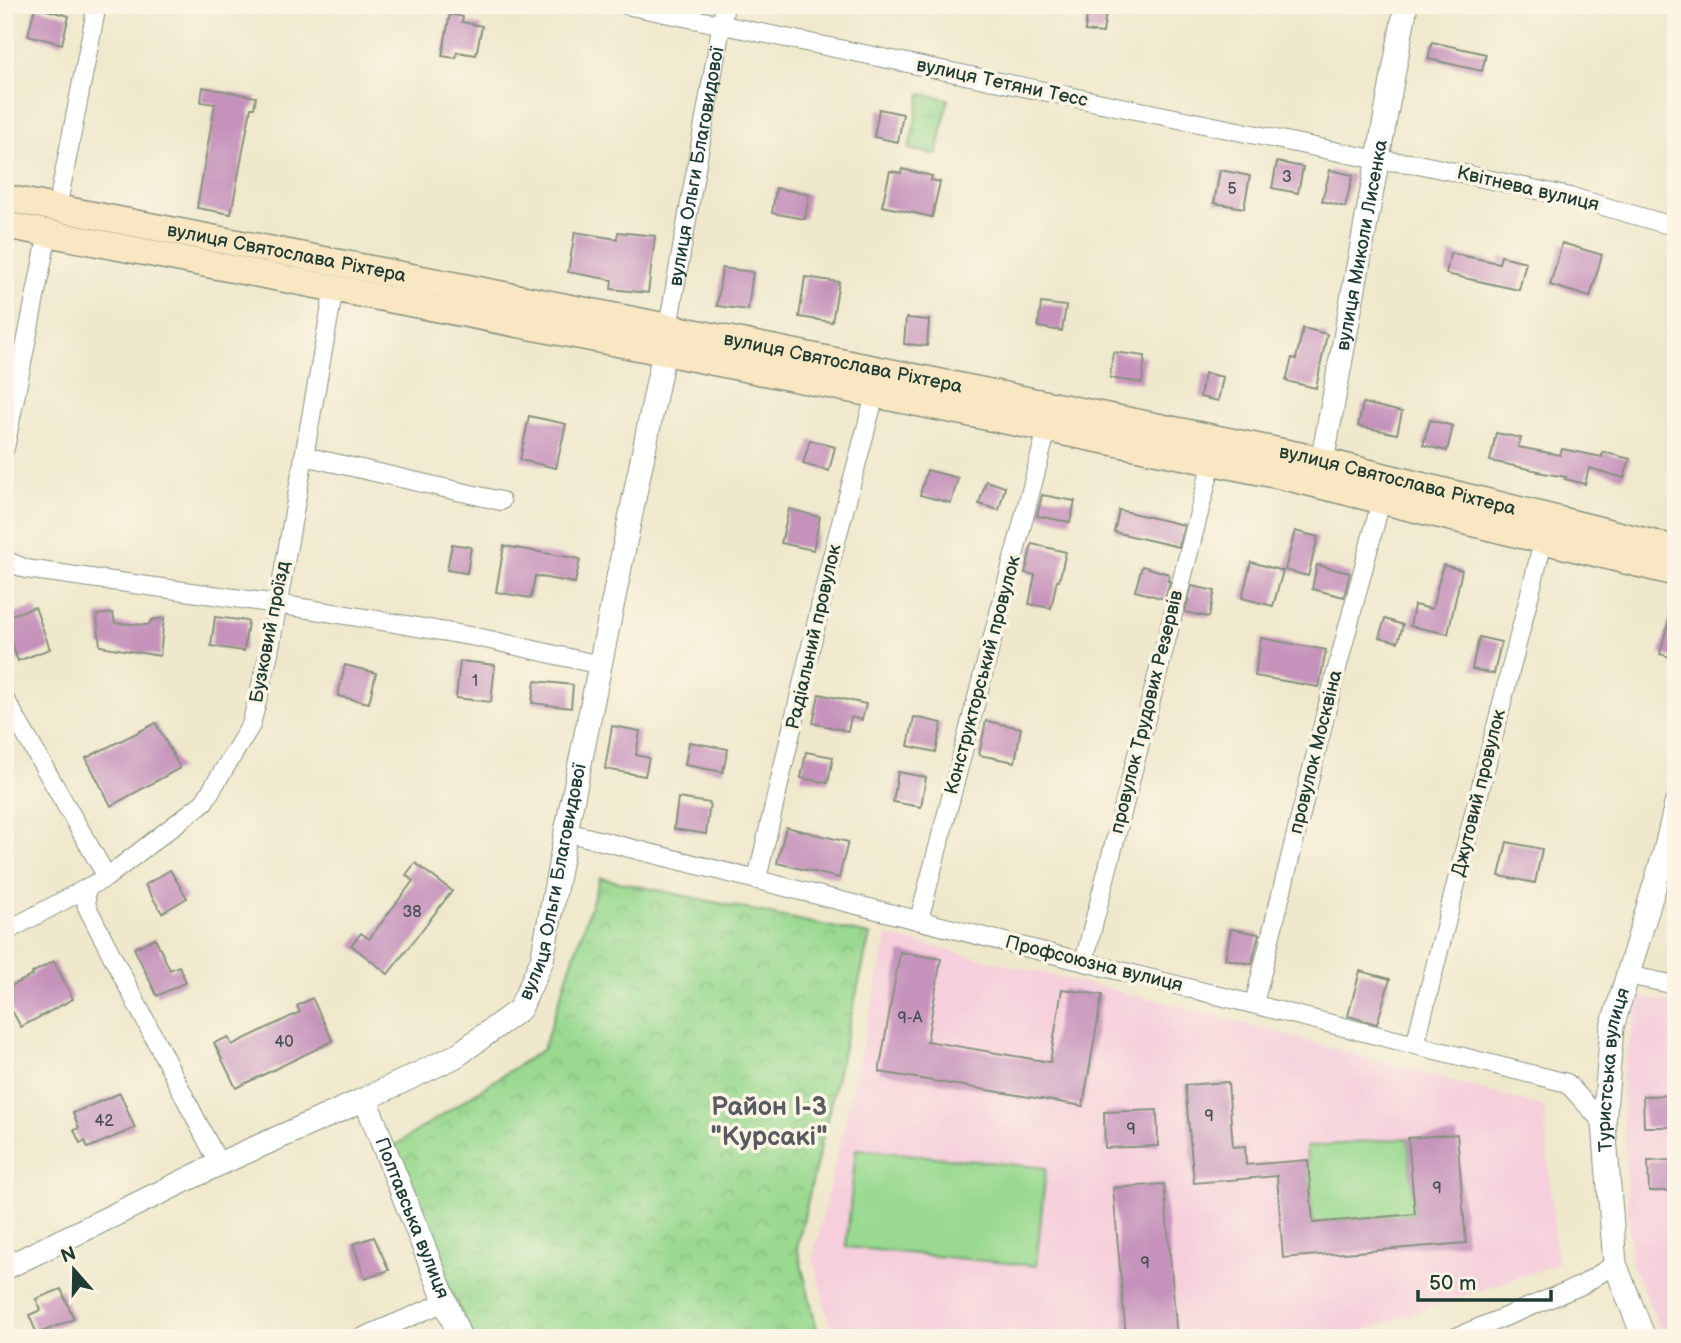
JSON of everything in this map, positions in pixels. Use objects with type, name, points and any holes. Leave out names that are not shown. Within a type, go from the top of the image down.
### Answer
[{"type":"main road","name":"вулиця Святослава Ріхтера","points":[[5,198],[666,339],[1676,549]]},
{"type":"main road","name":"вулиця Святослава Ріхтера","points":[[5,225],[334,289],[666,339],[875,395],[1297,479],[1319,473],[1381,501],[1676,573]]},
{"type":"street","points":[[57,209],[97,5]]},
{"type":"street","name":"вулиця Тетяни Тесс","points":[[626,5],[1378,160]]},
{"type":"street","name":"вулиця Ольги Благовидової","points":[[5,1268],[219,1164],[456,1056],[520,1009],[542,960],[666,339],[725,5]]},
{"type":"street","name":"вулиця Миколи Лисенка","points":[[1319,473],[1406,5]]},
{"type":"street","name":"Квітнева вулиця","points":[[1378,160],[1418,164],[1575,198],[1676,227]]},
{"type":"street","points":[[5,448],[48,233]]},
{"type":"street","name":"Бузковий проїзд","points":[[5,932],[107,877],[204,802],[251,724],[269,653],[334,289]]},
{"type":"street","name":"Радіальний провулок","points":[[757,879],[831,560],[875,395]]},
{"type":"street","name":"Конструкторський провулок","points":[[919,920],[1047,429]]},
{"type":"street","points":[[304,456],[502,500]]},
{"type":"street","name":"провулок Трудових Резервів","points":[[1084,961],[1212,462]]},
{"type":"street","name":"провулок Москвіна","points":[[1254,1004],[1381,501]]},
{"type":"street","name":"Джутовий провулок","points":[[1415,1045],[1543,542]]},
{"type":"street","points":[[5,559],[26,569],[277,604],[481,638],[600,665]]},
{"type":"street","points":[[5,699],[107,877]]},
{"type":"street","name":"Туристська вулиця","points":[[1644,1338],[1615,1264],[1604,1124],[1612,1027],[1665,851],[1676,804]]},
{"type":"street","name":"Профсоюзна вулиця","points":[[566,832],[1567,1083],[1604,1124]]},
{"type":"street","points":[[85,890],[88,907],[219,1164]]},
{"type":"street","points":[[1628,975],[1676,985]]},
{"type":"street","name":"Полтавська вулиця","points":[[365,1099],[460,1338]]},
{"type":"street","points":[[1454,1338],[1582,1285],[1615,1264]]},
{"type":"street","points":[[361,1338],[446,1302]]},
{"type":"shaded area","points":[[888,936],[1184,1007],[1544,1107],[1557,1264],[1342,1338],[833,1338],[813,1257]]},
{"type":"shaded area","points":[[1639,997],[1676,1004],[1676,1338],[1664,1338],[1631,1262],[1621,1080]]},
{"type":"green space","points":[[921,94],[948,99],[937,155],[909,149]]},
{"type":"green space","points":[[600,878],[870,935],[797,1247],[819,1338],[474,1338],[382,1154],[543,1049]]},
{"type":"green space","points":[[1408,1138],[1415,1214],[1313,1223],[1306,1147]]},
{"type":"green space","points":[[856,1149],[1046,1168],[1036,1266],[846,1247]]},
{"type":"building","points":[[1088,5],[1107,5],[1103,33],[1085,31]]},
{"type":"building","points":[[35,7],[69,16],[62,44],[28,35]]},
{"type":"building","points":[[450,14],[463,17],[462,22],[482,26],[476,55],[457,52],[456,58],[442,56]]},
{"type":"building","points":[[1432,42],[1486,54],[1482,71],[1428,59]]},
{"type":"building","points":[[203,87],[256,97],[254,108],[251,108],[231,214],[197,208],[215,104],[201,102]]},
{"type":"building","points":[[879,109],[903,114],[898,142],[874,137]]},
{"type":"building","points":[[1277,162],[1303,167],[1298,193],[1272,188]]},
{"type":"building","points":[[902,169],[932,176],[931,180],[940,182],[932,217],[882,206],[890,171],[901,173]]},
{"type":"building","points":[[1220,170],[1250,176],[1244,208],[1214,203]]},
{"type":"building","points":[[1330,170],[1353,175],[1345,207],[1322,201]]},
{"type":"building","points":[[776,188],[809,194],[805,219],[772,213]]},
{"type":"building","points":[[575,232],[617,239],[618,232],[655,236],[648,293],[611,289],[612,280],[568,272]]},
{"type":"building","points":[[1562,243],[1602,255],[1590,297],[1550,285]]},
{"type":"building","points":[[1450,253],[1499,263],[1501,256],[1526,262],[1519,290],[1446,274]]},
{"type":"building","points":[[722,268],[753,272],[748,310],[717,306]]},
{"type":"building","points":[[805,277],[839,282],[832,322],[799,317]]},
{"type":"building","points":[[1041,303],[1066,306],[1062,331],[1038,327]]},
{"type":"building","points":[[906,318],[929,320],[927,346],[904,344]]},
{"type":"building","points":[[1303,328],[1327,334],[1316,388],[1286,381],[1292,358],[1296,359]]},
{"type":"building","points":[[1113,352],[1145,356],[1142,383],[1110,378]]},
{"type":"building","points":[[1204,373],[1223,377],[1218,401],[1200,397]]},
{"type":"building","points":[[1363,403],[1402,412],[1397,434],[1358,426]]},
{"type":"building","points":[[529,416],[566,424],[556,468],[520,460]]},
{"type":"building","points":[[1430,420],[1453,426],[1447,451],[1423,445]]},
{"type":"building","points":[[1496,433],[1521,438],[1518,447],[1560,455],[1562,449],[1602,457],[1603,452],[1630,459],[1624,478],[1589,468],[1585,484],[1565,479],[1566,477],[1490,461]]},
{"type":"building","points":[[810,440],[835,447],[829,471],[803,464]]},
{"type":"building","points":[[927,470],[958,478],[951,503],[920,495]]},
{"type":"building","points":[[986,481],[1005,487],[999,510],[979,504]]},
{"type":"building","points":[[1042,495],[1075,501],[1070,522],[1037,516]]},
{"type":"building","points":[[789,509],[820,517],[813,550],[781,543]]},
{"type":"building","points":[[1119,510],[1184,525],[1179,547],[1114,532]]},
{"type":"building","points":[[1295,531],[1318,537],[1308,576],[1285,570]]},
{"type":"building","points":[[452,544],[471,547],[467,573],[447,570]]},
{"type":"building","points":[[1032,544],[1066,552],[1051,608],[1029,604],[1035,575],[1025,573]]},
{"type":"building","points":[[504,546],[580,559],[575,583],[535,576],[531,598],[496,592]]},
{"type":"building","points":[[1251,562],[1283,571],[1273,606],[1242,598]]},
{"type":"building","points":[[1317,565],[1350,573],[1344,597],[1312,589]]},
{"type":"building","points":[[1443,565],[1462,570],[1448,634],[1410,626],[1414,605],[1432,609]]},
{"type":"building","points":[[1142,566],[1169,574],[1165,599],[1135,591]]},
{"type":"building","points":[[1192,586],[1215,591],[1209,617],[1185,612]]},
{"type":"building","points":[[35,607],[50,649],[18,661],[5,617]]},
{"type":"building","points":[[1671,612],[1676,612],[1676,659],[1660,654]]},
{"type":"building","points":[[113,613],[115,623],[148,625],[152,620],[164,618],[160,656],[100,646],[97,615]]},
{"type":"building","points":[[215,617],[248,621],[244,651],[211,646]]},
{"type":"building","points":[[1385,619],[1403,625],[1398,642],[1379,637]]},
{"type":"building","points":[[1479,637],[1501,642],[1494,674],[1472,669]]},
{"type":"building","points":[[1261,638],[1326,650],[1319,687],[1255,676]]},
{"type":"building","points":[[460,661],[495,665],[491,702],[456,698]]},
{"type":"building","points":[[345,665],[376,673],[369,703],[338,696]]},
{"type":"building","points":[[535,681],[573,685],[571,708],[532,703]]},
{"type":"building","points":[[819,694],[866,704],[862,720],[851,717],[848,731],[813,723]]},
{"type":"building","points":[[914,717],[942,723],[936,752],[908,746]]},
{"type":"building","points":[[986,721],[1021,728],[1015,762],[979,755]]},
{"type":"building","points":[[156,723],[180,768],[111,806],[86,758]]},
{"type":"building","points":[[612,726],[640,731],[636,755],[649,758],[645,776],[605,769]]},
{"type":"building","points":[[689,742],[728,749],[723,772],[685,765]]},
{"type":"building","points":[[806,752],[833,757],[828,783],[801,778]]},
{"type":"building","points":[[898,772],[926,777],[921,807],[893,802]]},
{"type":"building","points":[[678,798],[710,803],[706,834],[674,829]]},
{"type":"building","points":[[786,827],[848,842],[839,878],[777,863]]},
{"type":"building","points":[[1507,842],[1542,849],[1535,883],[1499,876]]},
{"type":"building","points":[[415,863],[452,891],[388,974],[351,945],[361,933],[369,939],[413,881],[406,875]]},
{"type":"building","points":[[170,870],[187,898],[162,913],[145,885]]},
{"type":"building","points":[[1231,929],[1259,934],[1252,964],[1225,959]]},
{"type":"building","points":[[155,938],[170,970],[179,966],[186,982],[157,996],[134,948]]},
{"type":"building","points":[[900,952],[941,959],[927,1041],[1050,1062],[1062,989],[1102,995],[1083,1106],[879,1072]]},
{"type":"building","points":[[54,961],[73,999],[21,1027],[5,998],[5,989]]},
{"type":"building","points":[[1360,971],[1390,979],[1377,1024],[1348,1016]]},
{"type":"building","points":[[312,998],[333,1041],[236,1088],[214,1043],[228,1037],[232,1045],[300,1012],[297,1006]]},
{"type":"building","points":[[1228,1082],[1233,1147],[1245,1146],[1246,1165],[1308,1160],[1313,1223],[1415,1214],[1408,1138],[1457,1134],[1466,1243],[1283,1258],[1277,1176],[1194,1183],[1185,1085]]},
{"type":"building","points":[[120,1093],[135,1128],[88,1148],[85,1141],[80,1143],[74,1130],[79,1128],[73,1113]]},
{"type":"building","points":[[1676,1095],[1676,1127],[1644,1127],[1643,1096]]},
{"type":"building","points":[[1157,1110],[1158,1146],[1105,1148],[1104,1112]]},
{"type":"building","points":[[1676,1160],[1676,1191],[1649,1191],[1648,1161]]},
{"type":"building","points":[[1164,1184],[1177,1338],[1126,1338],[1113,1188]]},
{"type":"building","points":[[374,1237],[389,1270],[365,1279],[353,1244]]},
{"type":"building","points":[[61,1289],[74,1319],[37,1334],[29,1315],[41,1310],[36,1299]]},
{"type":"district","name":"Район І-3 \"Курсакі\"","points":[[769,1122]]}]
